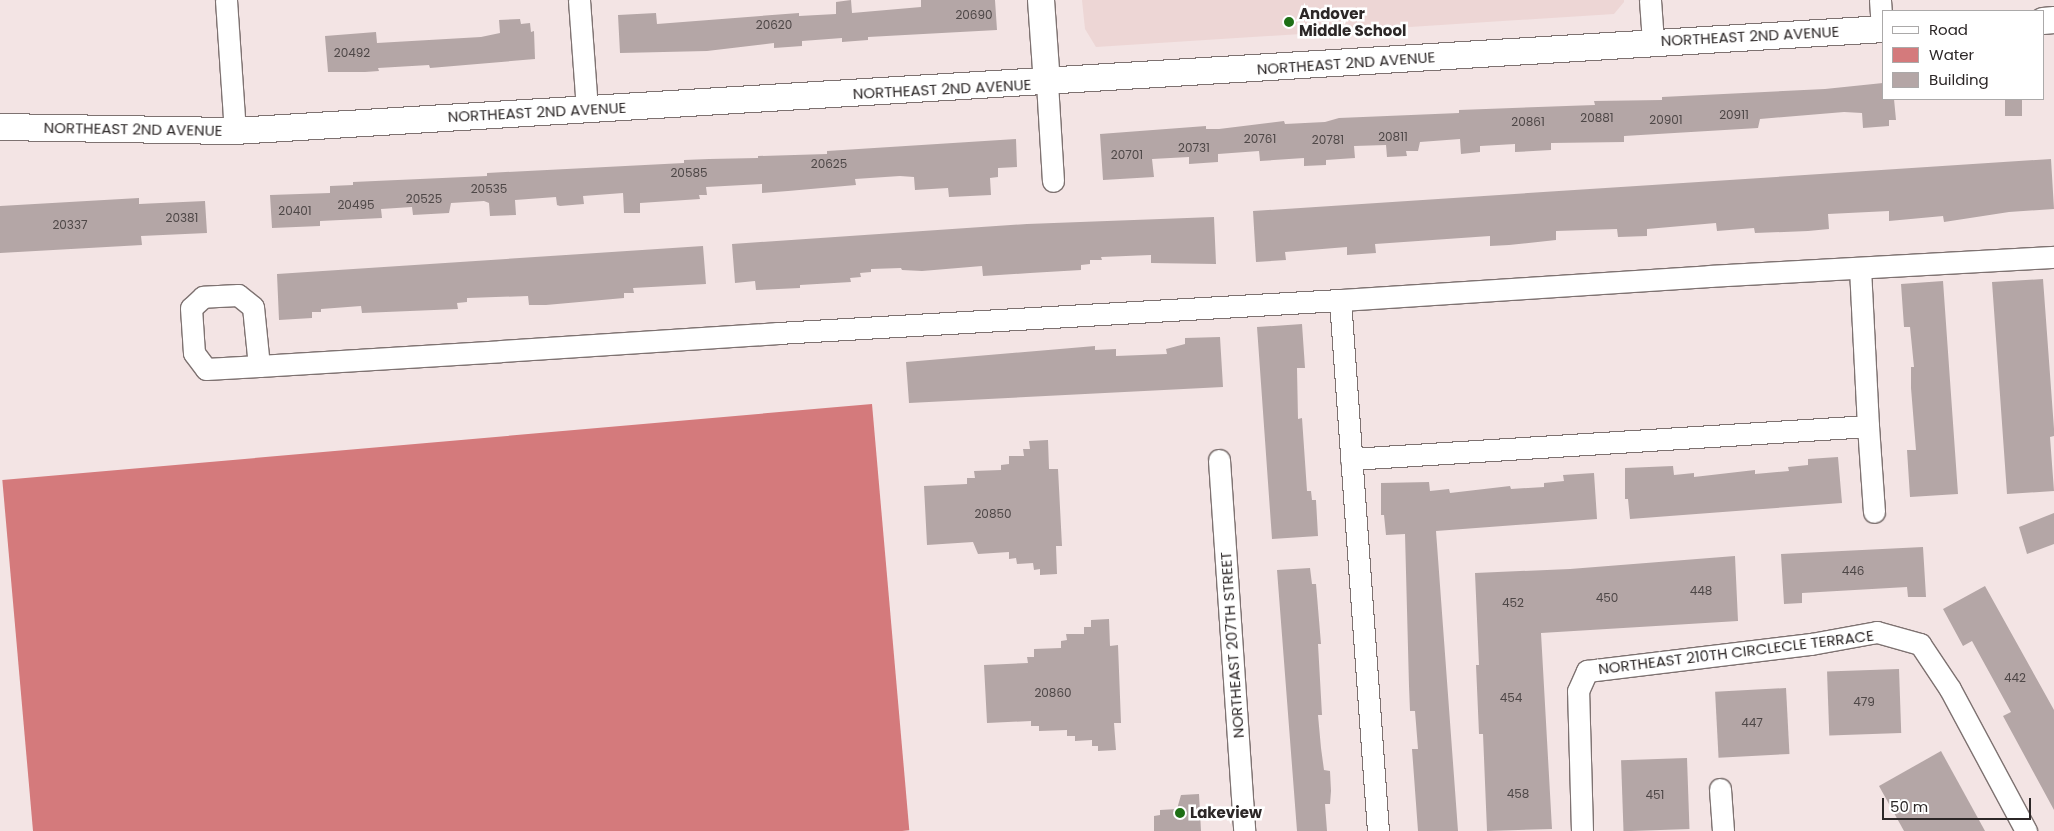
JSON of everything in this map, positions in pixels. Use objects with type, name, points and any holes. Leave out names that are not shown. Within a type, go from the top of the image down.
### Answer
[{"type":"street","points":[[226,0],[234,131]]},
{"type":"street","points":[[579,0],[587,109]]},
{"type":"street","points":[[1041,0],[1053,181]]},
{"type":"street","points":[[1650,0],[1653,42]]},
{"type":"street","points":[[1880,0],[1882,29]]},
{"type":"street","name":"NORTHEAST 2ND AVENUE","points":[[0,127],[234,131],[1047,83],[1653,42],[1882,29]]},
{"type":"street","points":[[259,366],[2054,257]]},
{"type":"street","points":[[1860,268],[1874,512]]},
{"type":"street","points":[[1340,300],[1378,831]]},
{"type":"street","points":[[1351,459],[1868,426]]},
{"type":"street","name":"NORTHEAST 207TH STREET","points":[[1218,460],[1244,831]]},
{"type":"street","name":"NORTHEAST 210TH CIRCLECLE TERRACE","points":[[1582,831],[1578,691],[1587,671],[1811,644],[1876,632],[1920,644],[1950,689],[2026,831]]},
{"type":"street","points":[[1720,789],[1723,831]]},
{"type":"shaded area","name":"Andover Middle School","points":[[1082,0],[1624,0],[1624,2],[1614,14],[1096,47],[1085,29]]},
{"type":"water","points":[[872,404],[909,830],[33,831],[2,480]]},
{"type":"building","points":[[851,0],[852,13],[921,7],[921,0],[995,0],[997,30],[868,37],[868,40],[842,42],[842,38],[802,41],[802,46],[774,48],[774,43],[707,51],[620,53],[618,15],[656,13],[657,24],[799,13],[799,16],[836,14],[836,2]]},
{"type":"building","points":[[520,19],[521,24],[530,23],[531,32],[534,31],[535,59],[430,68],[429,65],[378,68],[379,71],[365,72],[328,72],[325,36],[376,32],[377,43],[481,37],[500,33],[499,20]]},
{"type":"building","points":[[1882,83],[1882,100],[1894,100],[1896,120],[1889,120],[1889,126],[1863,128],[1862,113],[1844,112],[1760,119],[1758,128],[1624,136],[1624,142],[1551,143],[1551,150],[1515,152],[1515,144],[1480,146],[1480,152],[1461,154],[1460,139],[1420,142],[1418,151],[1406,151],[1407,156],[1387,157],[1386,145],[1354,146],[1355,158],[1326,160],[1326,165],[1304,166],[1304,158],[1260,161],[1259,151],[1218,154],[1218,162],[1189,164],[1189,157],[1152,159],[1154,177],[1103,180],[1100,134],[1206,126],[1206,129],[1219,129],[1284,121],[1285,124],[1325,122],[1339,118],[1459,113],[1459,110],[1595,105],[1594,101],[1662,100],[1662,97],[1825,89]]},
{"type":"building","points":[[2005,100],[2022,100],[2022,116],[2005,116]]},
{"type":"building","points":[[1016,139],[1017,167],[998,168],[998,177],[990,178],[991,195],[949,197],[948,188],[915,190],[914,177],[900,176],[855,179],[856,185],[762,193],[762,184],[706,187],[707,195],[699,195],[700,199],[640,203],[640,213],[624,213],[623,193],[583,196],[584,204],[560,206],[557,205],[556,197],[515,200],[516,215],[490,216],[489,203],[484,201],[451,203],[449,213],[413,215],[412,207],[381,209],[382,218],[320,221],[320,226],[272,228],[270,195],[330,193],[330,186],[353,185],[353,182],[487,176],[487,173],[684,163],[684,160],[827,154],[827,151]]},
{"type":"building","points":[[2051,159],[2054,209],[2009,212],[1944,222],[1943,216],[1889,221],[1889,211],[1828,214],[1829,229],[1808,231],[1755,233],[1754,228],[1717,231],[1716,223],[1647,229],[1647,236],[1618,237],[1617,229],[1556,231],[1556,240],[1509,245],[1490,246],[1490,236],[1375,244],[1376,253],[1347,255],[1347,247],[1285,252],[1286,260],[1256,262],[1253,211]]},
{"type":"building","points":[[139,198],[139,204],[205,201],[207,233],[141,236],[142,245],[0,253],[0,206]]},
{"type":"building","points":[[1214,217],[1216,264],[1151,263],[1151,255],[1101,257],[1102,260],[1090,260],[1090,264],[1081,265],[1081,270],[983,276],[982,266],[922,271],[902,270],[901,268],[871,269],[871,272],[860,273],[861,277],[850,278],[851,282],[800,285],[800,288],[756,290],[755,281],[735,283],[732,244],[1027,224]]},
{"type":"building","points":[[703,246],[706,284],[633,288],[634,293],[624,293],[624,298],[546,305],[529,305],[528,296],[467,298],[467,302],[457,303],[458,309],[362,313],[361,306],[321,309],[321,312],[312,312],[312,318],[279,320],[277,274]]},
{"type":"building","points":[[2043,279],[2054,429],[2054,436],[2050,437],[2054,491],[2007,494],[1992,282]]},
{"type":"building","points":[[1943,281],[1958,494],[1910,497],[1907,450],[1916,450],[1911,388],[1911,367],[1914,367],[1910,327],[1904,327],[1901,284]]},
{"type":"building","points":[[1302,324],[1305,368],[1297,368],[1298,419],[1302,418],[1307,491],[1311,491],[1312,500],[1316,500],[1318,536],[1272,539],[1257,327]]},
{"type":"building","points":[[1220,337],[1223,387],[909,403],[906,362],[1095,346],[1095,350],[1116,349],[1116,356],[1167,354],[1166,349],[1185,344],[1185,338]]},
{"type":"building","points":[[1048,440],[1049,469],[1058,469],[1062,546],[1056,546],[1057,574],[1040,575],[1040,569],[1034,570],[1033,563],[1017,564],[1016,558],[1009,559],[1009,552],[978,554],[973,542],[927,545],[924,486],[967,484],[967,478],[975,478],[974,471],[1001,470],[1001,465],[1009,464],[1009,456],[1024,456],[1023,449],[1030,449],[1029,441]]},
{"type":"building","points":[[1838,457],[1842,503],[1630,519],[1628,499],[1625,499],[1625,468],[1673,466],[1674,475],[1694,473],[1694,477],[1755,470],[1755,474],[1789,471],[1788,467],[1808,465],[1808,459]]},
{"type":"building","points":[[1594,473],[1597,519],[1436,531],[1458,831],[1418,831],[1412,749],[1418,749],[1415,711],[1410,711],[1405,534],[1386,535],[1384,515],[1381,515],[1381,483],[1429,482],[1430,491],[1449,489],[1450,493],[1510,486],[1511,489],[1544,487],[1544,483],[1564,481],[1563,475]]},
{"type":"building","points":[[2054,513],[2054,544],[2027,554],[2019,527]]},
{"type":"building","points":[[1923,547],[1926,597],[1908,597],[1907,587],[1802,593],[1802,603],[1784,604],[1781,554]]},
{"type":"building","points":[[1735,556],[1738,621],[1541,633],[1552,829],[1487,831],[1483,734],[1479,734],[1476,665],[1479,665],[1475,573],[1570,569]]},
{"type":"building","points":[[1310,568],[1312,584],[1316,584],[1321,644],[1318,644],[1322,715],[1318,715],[1321,748],[1324,770],[1330,771],[1330,804],[1325,804],[1327,831],[1297,831],[1277,570]]},
{"type":"building","points":[[1985,586],[2054,710],[2054,810],[2003,716],[2011,712],[1972,641],[1963,646],[1943,609]]},
{"type":"building","points":[[1109,619],[1110,646],[1118,645],[1121,723],[1114,723],[1116,750],[1098,751],[1098,746],[1092,746],[1092,740],[1075,741],[1075,736],[1067,736],[1067,730],[1039,731],[1039,726],[1031,726],[1031,721],[987,723],[984,665],[1028,663],[1027,657],[1034,657],[1034,649],[1061,648],[1061,641],[1067,640],[1066,634],[1084,634],[1084,627],[1091,627],[1091,620]]},
{"type":"building","points":[[1899,669],[1901,733],[1829,735],[1827,672]]},
{"type":"building","points":[[1786,688],[1789,754],[1719,758],[1715,692]]},
{"type":"building","points":[[1941,751],[1985,831],[1904,831],[1879,786]]},
{"type":"building","points":[[1687,758],[1689,829],[1624,831],[1621,760]]},
{"type":"building","name":"Lakeview","points":[[1199,794],[1201,831],[1154,831],[1154,816],[1160,815],[1160,810],[1177,809],[1181,795]]},
{"type":"place","name":"Andover Middle School","points":[[1289,22]]},
{"type":"place","name":"Lakeview","points":[[1180,813]]}]
